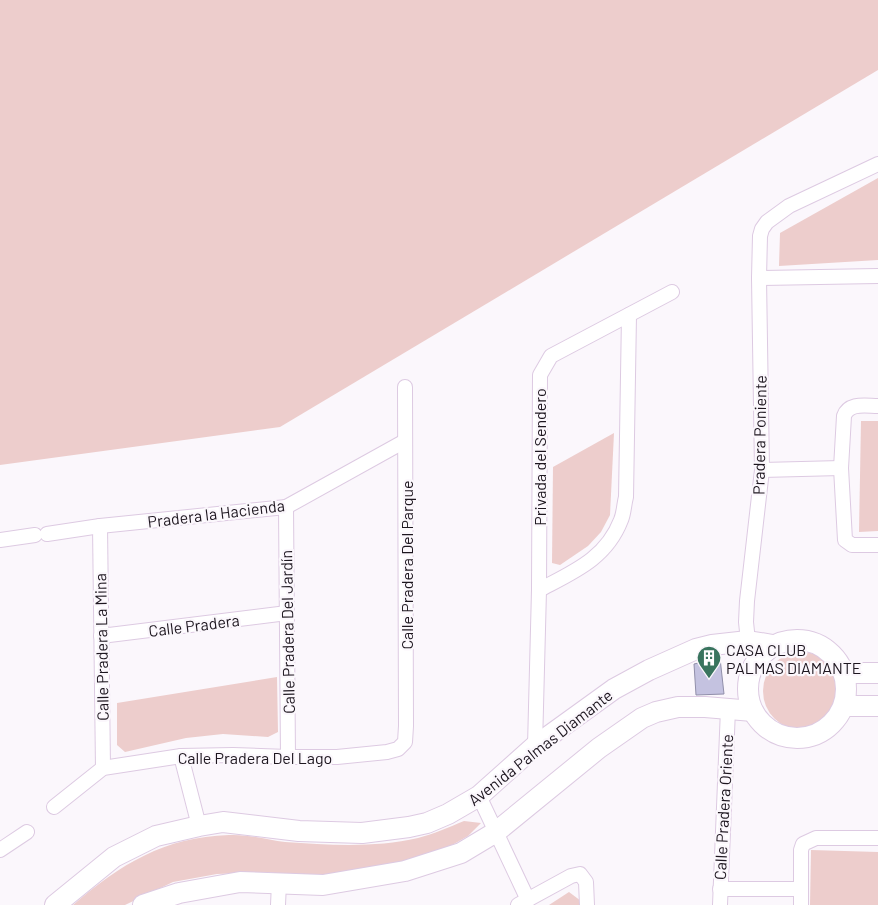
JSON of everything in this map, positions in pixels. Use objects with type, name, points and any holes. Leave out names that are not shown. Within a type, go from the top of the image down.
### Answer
[{"type":"street","name":"Pradera Poniente","points":[[748,642],[746,622],[747,601],[762,470],[759,246],[762,229],[767,222],[789,206],[878,164]]},
{"type":"street","points":[[759,278],[878,276]]},
{"type":"street","name":"Privada del Sendero","points":[[535,746],[539,590],[540,376],[551,356],[672,292]]},
{"type":"street","points":[[539,590],[582,568],[596,558],[612,538],[621,519],[626,497],[630,315]]},
{"type":"street","name":"Calle Pradera Del Parque","points":[[405,387],[405,742]]},
{"type":"street","points":[[878,406],[858,406],[848,409],[846,412],[841,468],[845,540],[852,545],[878,545]]},
{"type":"street","name":"Pradera la Hacienda","points":[[0,540],[100,526],[286,508],[405,441]]},
{"type":"street","points":[[762,470],[841,468]]},
{"type":"street","name":"Calle Pradera Del Jardín","points":[[286,508],[288,758]]},
{"type":"street","name":"Calle Pradera La Mina","points":[[100,526],[103,768]]},
{"type":"street","name":"Calle Pradera","points":[[101,636],[286,614]]},
{"type":"street","points":[[800,639],[813,642],[825,648],[836,658],[844,673],[846,693],[844,706],[832,724],[812,736],[789,738],[773,732],[760,721],[753,711],[749,700],[748,687],[754,664],[773,645],[786,640],[800,639]]},
{"type":"street","name":"Avenida Palmas Diamante","points":[[55,905],[114,857],[156,836],[200,826],[223,822],[299,831],[362,833],[428,823],[479,796],[535,746],[614,689],[649,670],[696,649],[712,645],[748,642],[773,645]]},
{"type":"street","points":[[844,673],[878,673]]},
{"type":"street","points":[[143,905],[179,893],[240,882],[323,885],[405,871],[461,853],[496,832],[599,748],[642,718],[656,712],[678,707],[705,706],[753,711]]},
{"type":"street","points":[[844,706],[878,706]]},
{"type":"street","name":"Calle Pradera Oriente","points":[[720,905],[728,709]]},
{"type":"street","name":"Calle Pradera Del Lago","points":[[103,768],[181,756],[356,757],[398,749],[405,742]]},
{"type":"street","points":[[181,756],[200,826]]},
{"type":"street","points":[[54,807],[103,768]]},
{"type":"street","points":[[479,796],[496,832],[523,902],[570,876],[580,874],[586,882],[586,905]]},
{"type":"street","points":[[0,850],[27,832]]},
{"type":"street","points":[[801,905],[801,850],[803,844],[816,838],[878,838]]},
{"type":"street","points":[[278,905],[279,883]]},
{"type":"street","points":[[720,889],[801,889]]},
{"type":"shaded area","points":[[0,0],[878,0],[878,70],[280,427],[0,465]]},
{"type":"shaded area","points":[[878,178],[878,260],[779,266],[780,233]]},
{"type":"shaded area","points":[[861,421],[878,421],[878,531],[859,532]]},
{"type":"shaded area","points":[[614,433],[610,515],[601,532],[588,546],[560,565],[552,563],[553,467]]},
{"type":"shaded area","points":[[802,652],[817,655],[830,663],[838,676],[841,691],[838,706],[830,719],[817,727],[802,730],[787,727],[774,719],[766,706],[763,691],[766,676],[774,663],[787,655]]},
{"type":"shaded area","points":[[277,677],[278,732],[268,737],[223,734],[186,738],[125,752],[117,745],[117,703]]},
{"type":"shaded area","points":[[464,821],[481,823],[468,836],[447,848],[405,863],[325,875],[266,872],[217,874],[173,882],[125,905],[73,905],[126,865],[164,847],[184,841],[236,835],[285,842],[318,844],[352,845],[385,843],[424,836]]},
{"type":"shaded area","points":[[811,850],[878,852],[878,905],[810,905]]},
{"type":"shaded area","points":[[569,892],[581,901],[580,905],[549,905]]},
{"type":"building","name":"CASA CLUB PALMAS DIAMANTE","points":[[720,658],[724,694],[696,695],[694,664]]},
{"type":"place","name":"CASA CLUB PALMAS DIAMANTE","points":[[709,679]]}]
